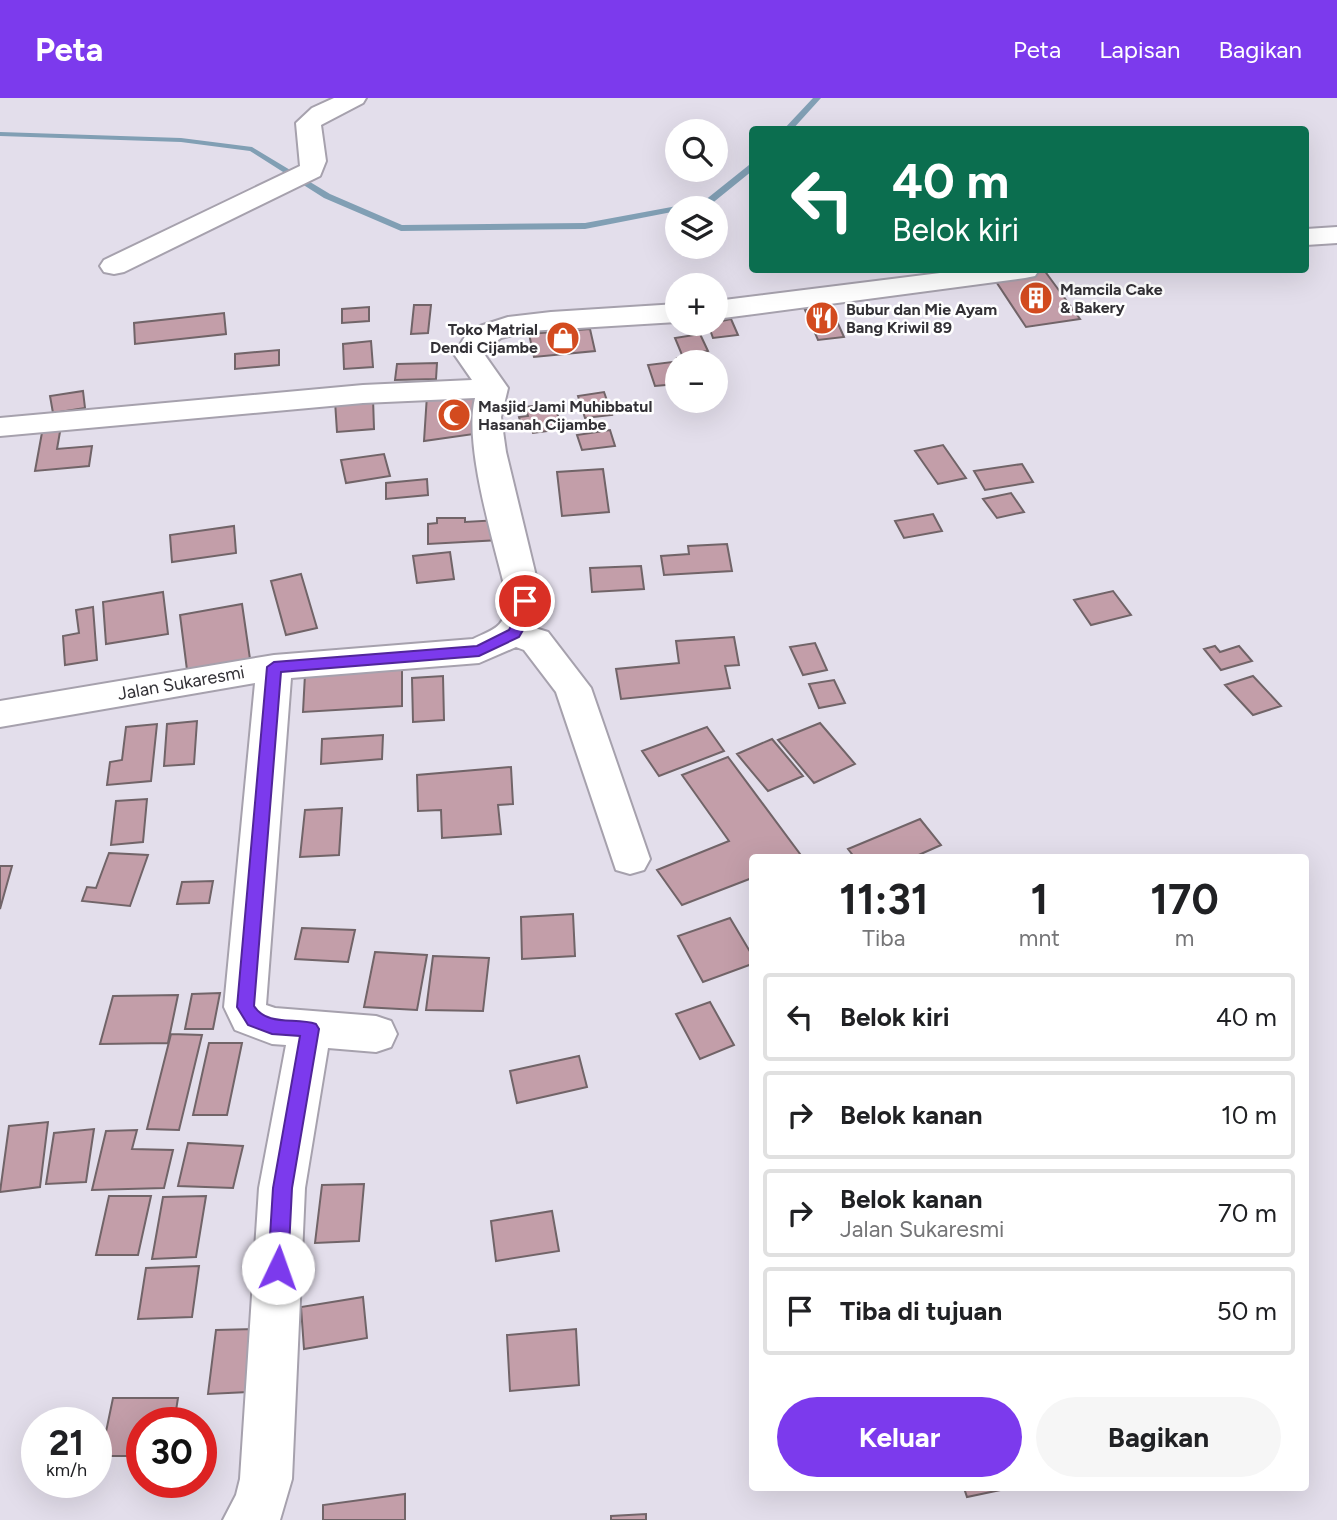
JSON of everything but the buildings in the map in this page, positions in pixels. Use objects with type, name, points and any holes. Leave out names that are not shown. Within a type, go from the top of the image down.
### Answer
[{"type":"street","points":[[114,266],[311,171],[314,163],[307,136],[308,123],[321,113],[354,98]]},
{"type":"street","points":[[1309,237],[1337,235]]},
{"type":"street","points":[[728,308],[1002,273]]},
{"type":"street","points":[[630,859],[573,688],[536,641],[514,633],[523,618],[525,601],[491,452],[486,417],[493,388],[469,354],[476,341],[495,330],[528,322],[665,314]]},
{"type":"street","points":[[0,427],[349,395],[493,388]]},
{"type":"street","name":"Jalan Sukaresmi","points":[[0,714],[274,667],[465,653],[497,644],[514,633]]},
{"type":"street","points":[[274,667],[246,1007],[254,1020],[272,1026],[376,1034]]},
{"type":"street","points":[[249,1520],[259,1508],[266,1479],[282,1188],[310,1029]]},
{"type":"waterway","points":[[791,126],[817,98]]},
{"type":"waterway","points":[[0,134],[181,140],[252,149],[327,196],[401,228],[585,226],[665,210]]},
{"type":"waterway","points":[[716,196],[749,169]]},
{"type":"place","name":"Mamcila Cake & Bakery","points":[[1036,298]]},
{"type":"place","name":"Bubur dan Mie Ayam Bang Kriwil 89","points":[[822,318]]},
{"type":"place","name":"Toko Matrial Dendi Cijambe","points":[[563,338]]},
{"type":"place","name":"Masjid Jami Muhibbatul Hasanah Cijambe","points":[[454,415]]},
{"type":"route","points":[[278,1268],[282,1188],[310,1029],[272,1026],[254,1020],[246,1007],[274,667],[479,650],[497,644],[514,633],[523,618],[525,601]]}]
